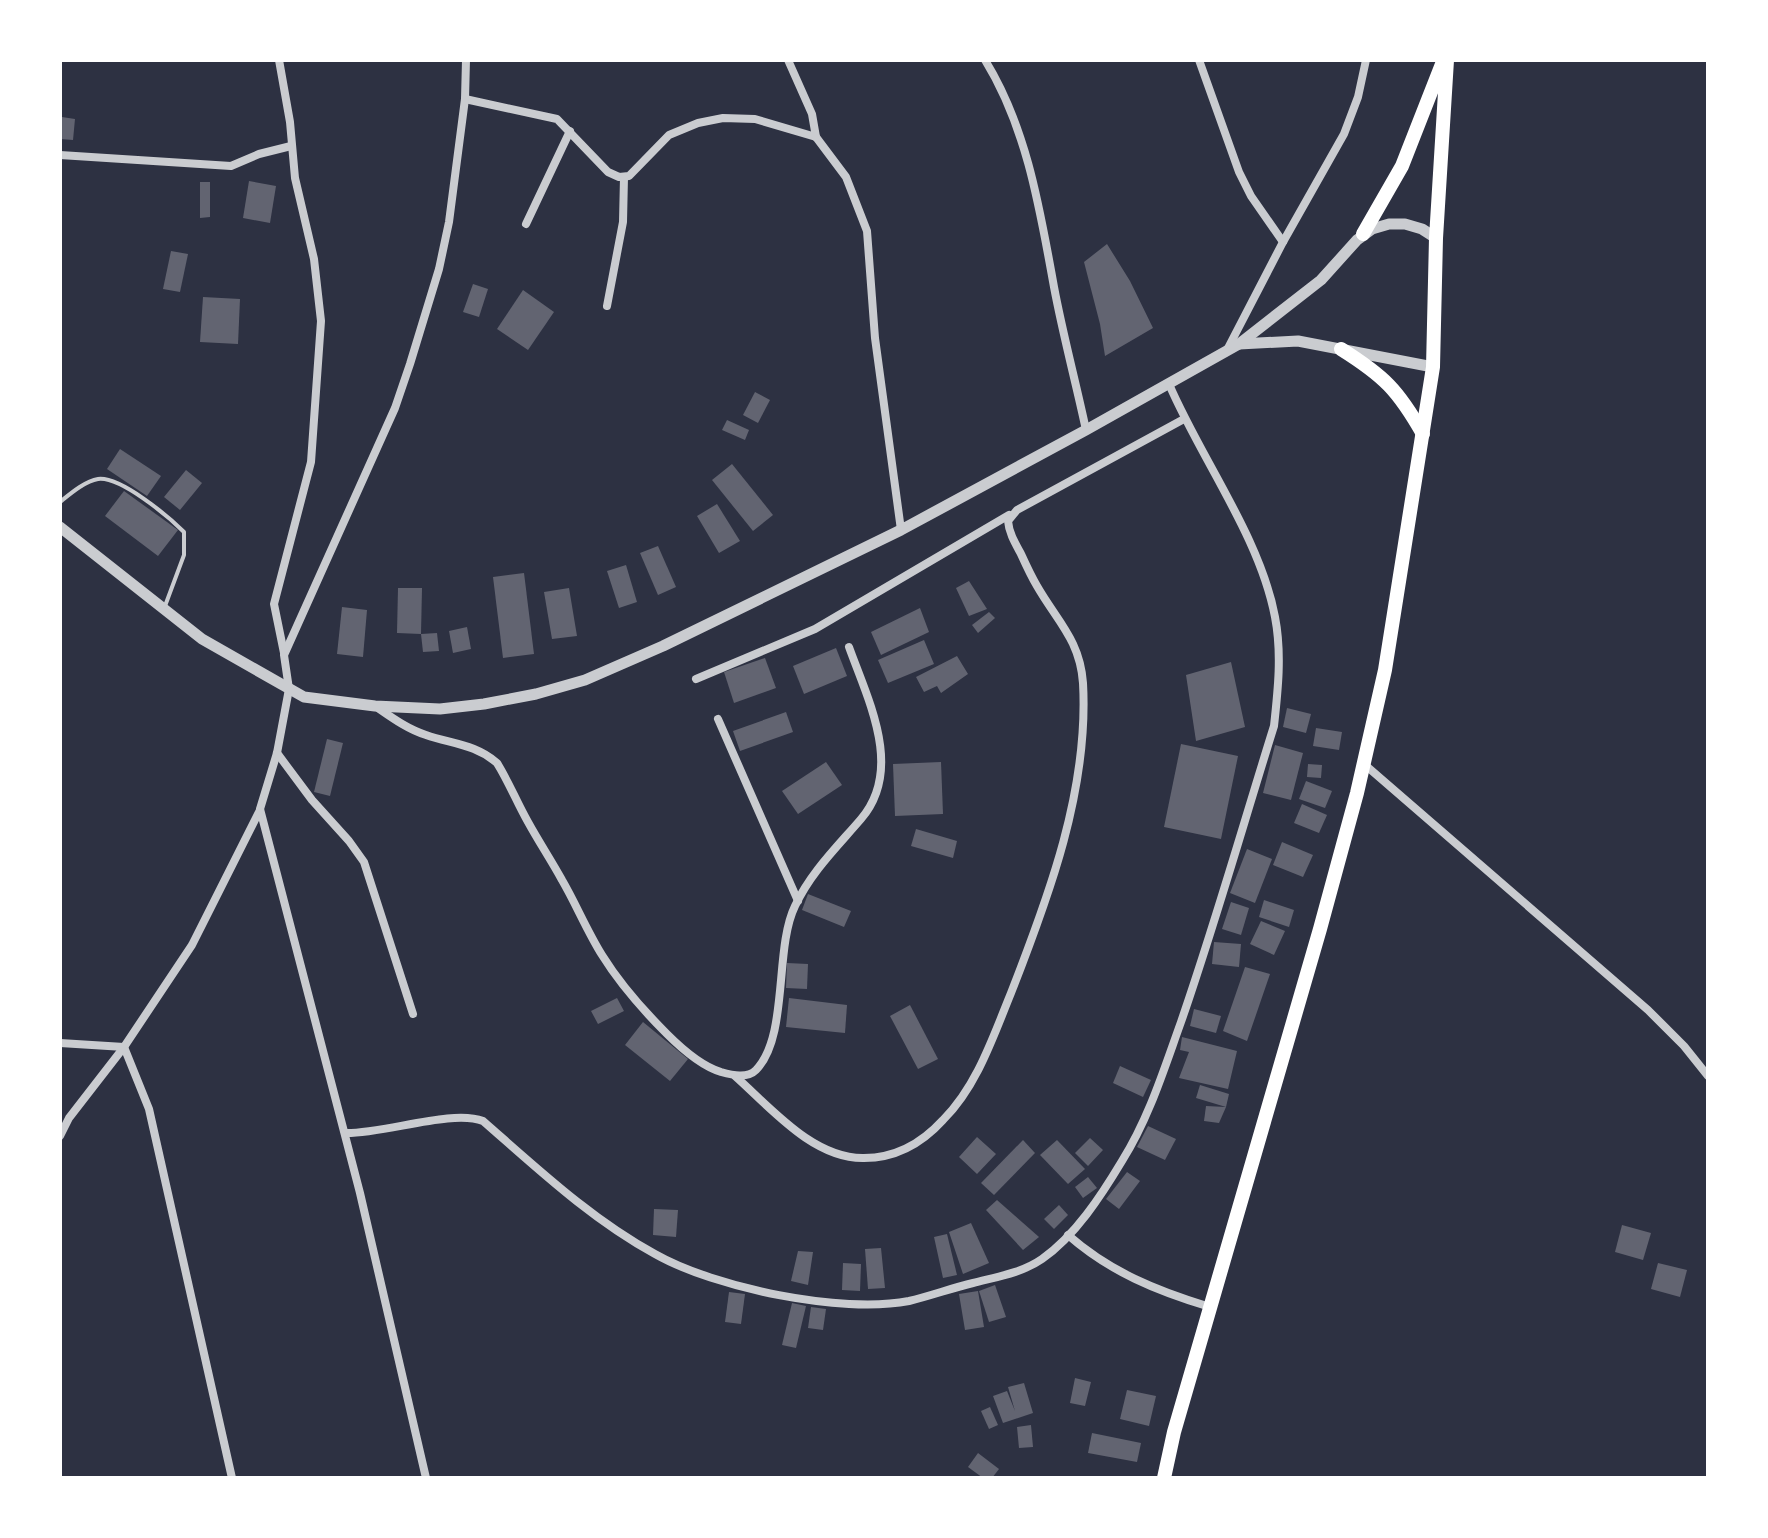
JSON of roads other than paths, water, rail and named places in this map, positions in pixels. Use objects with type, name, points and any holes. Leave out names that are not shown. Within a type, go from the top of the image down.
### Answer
[{"type":"main road","points":[[1363,234],[1402,166],[1445,60]]},
{"type":"main road","points":[[1164,1478],[1210,1307],[1320,929],[1364,764],[1385,670],[1433,367],[1445,60]]},
{"type":"main road","points":[[1341,349],[1369,366],[1390,384],[1423,434]]},
{"type":"street","points":[[60,1136],[69,1118],[124,1047],[192,945],[260,809],[277,753],[289,689],[274,604],[311,462],[321,321],[314,259],[303,220],[279,60]]},
{"type":"street","points":[[284,655],[395,408],[410,364],[439,269],[449,222],[465,99],[466,60]]},
{"type":"street","points":[[788,60],[812,114],[816,137],[846,177],[867,231],[875,338],[901,530]]},
{"type":"street","points":[[985,60],[1013,123],[1038,197],[1054,288],[1086,430]]},
{"type":"street","points":[[1199,60],[1239,172],[1251,196],[1283,242]]},
{"type":"street","points":[[1227,351],[1283,242],[1344,134],[1358,97],[1366,60]]},
{"type":"street","points":[[465,99],[557,119],[608,172],[624,177]]},
{"type":"street","points":[[624,177],[669,135],[698,123],[723,118],[755,119],[816,137]]},
{"type":"street","points":[[526,224],[570,131]]},
{"type":"street","points":[[60,155],[231,166],[259,154],[291,146]]},
{"type":"street","points":[[607,306],[623,222],[624,177]]},
{"type":"street","points":[[60,527],[202,639],[304,697],[375,706],[440,709],[536,694],[585,680],[663,646],[901,530],[1169,384],[1239,344],[1321,280],[1363,234],[1380,225],[1398,223],[1422,229],[1436,238]]},
{"type":"street","points":[[1239,344],[1298,341],[1433,367]]},
{"type":"street","points":[[345,1133],[381,1131],[429,1121],[472,1117],[483,1121],[590,1214],[656,1255],[730,1284],[797,1298],[832,1303],[909,1301],[1018,1271],[1043,1259],[1089,1210],[1122,1161],[1153,1100],[1192,991],[1274,726],[1279,649],[1275,617],[1263,574],[1169,384]]},
{"type":"street","points":[[696,679],[815,629],[1090,468],[1184,419]]},
{"type":"street","points":[[735,1076],[806,1137],[826,1150],[847,1157],[881,1157],[911,1147],[946,1118],[960,1100],[990,1047],[1051,889],[1071,801],[1081,737],[1083,682],[1076,650],[1071,636],[1037,587],[1014,541],[1008,523],[1013,513]]},
{"type":"street","points":[[375,706],[415,731],[470,746],[497,763],[602,956],[629,993],[656,1023],[695,1058],[716,1071],[735,1076],[746,1075],[756,1070],[772,1037],[787,931],[798,901],[820,865],[864,816],[876,793],[881,774],[879,731],[849,647]]},
{"type":"street","points":[[718,719],[798,901]]},
{"type":"street","points":[[277,753],[364,862],[413,1014]]},
{"type":"street","points":[[1364,764],[1648,1010],[1684,1046],[1708,1076]]},
{"type":"street","points":[[260,809],[309,1006],[345,1133],[426,1478]]},
{"type":"street","points":[[60,1043],[124,1047]]},
{"type":"street","points":[[124,1047],[149,1109],[232,1478]]},
{"type":"street","points":[[1068,1235],[1086,1251],[1132,1279],[1161,1292],[1210,1307]]},
{"type":"lane","points":[[60,502],[95,479],[110,479],[167,515],[184,532],[184,555],[164,608]]}]
